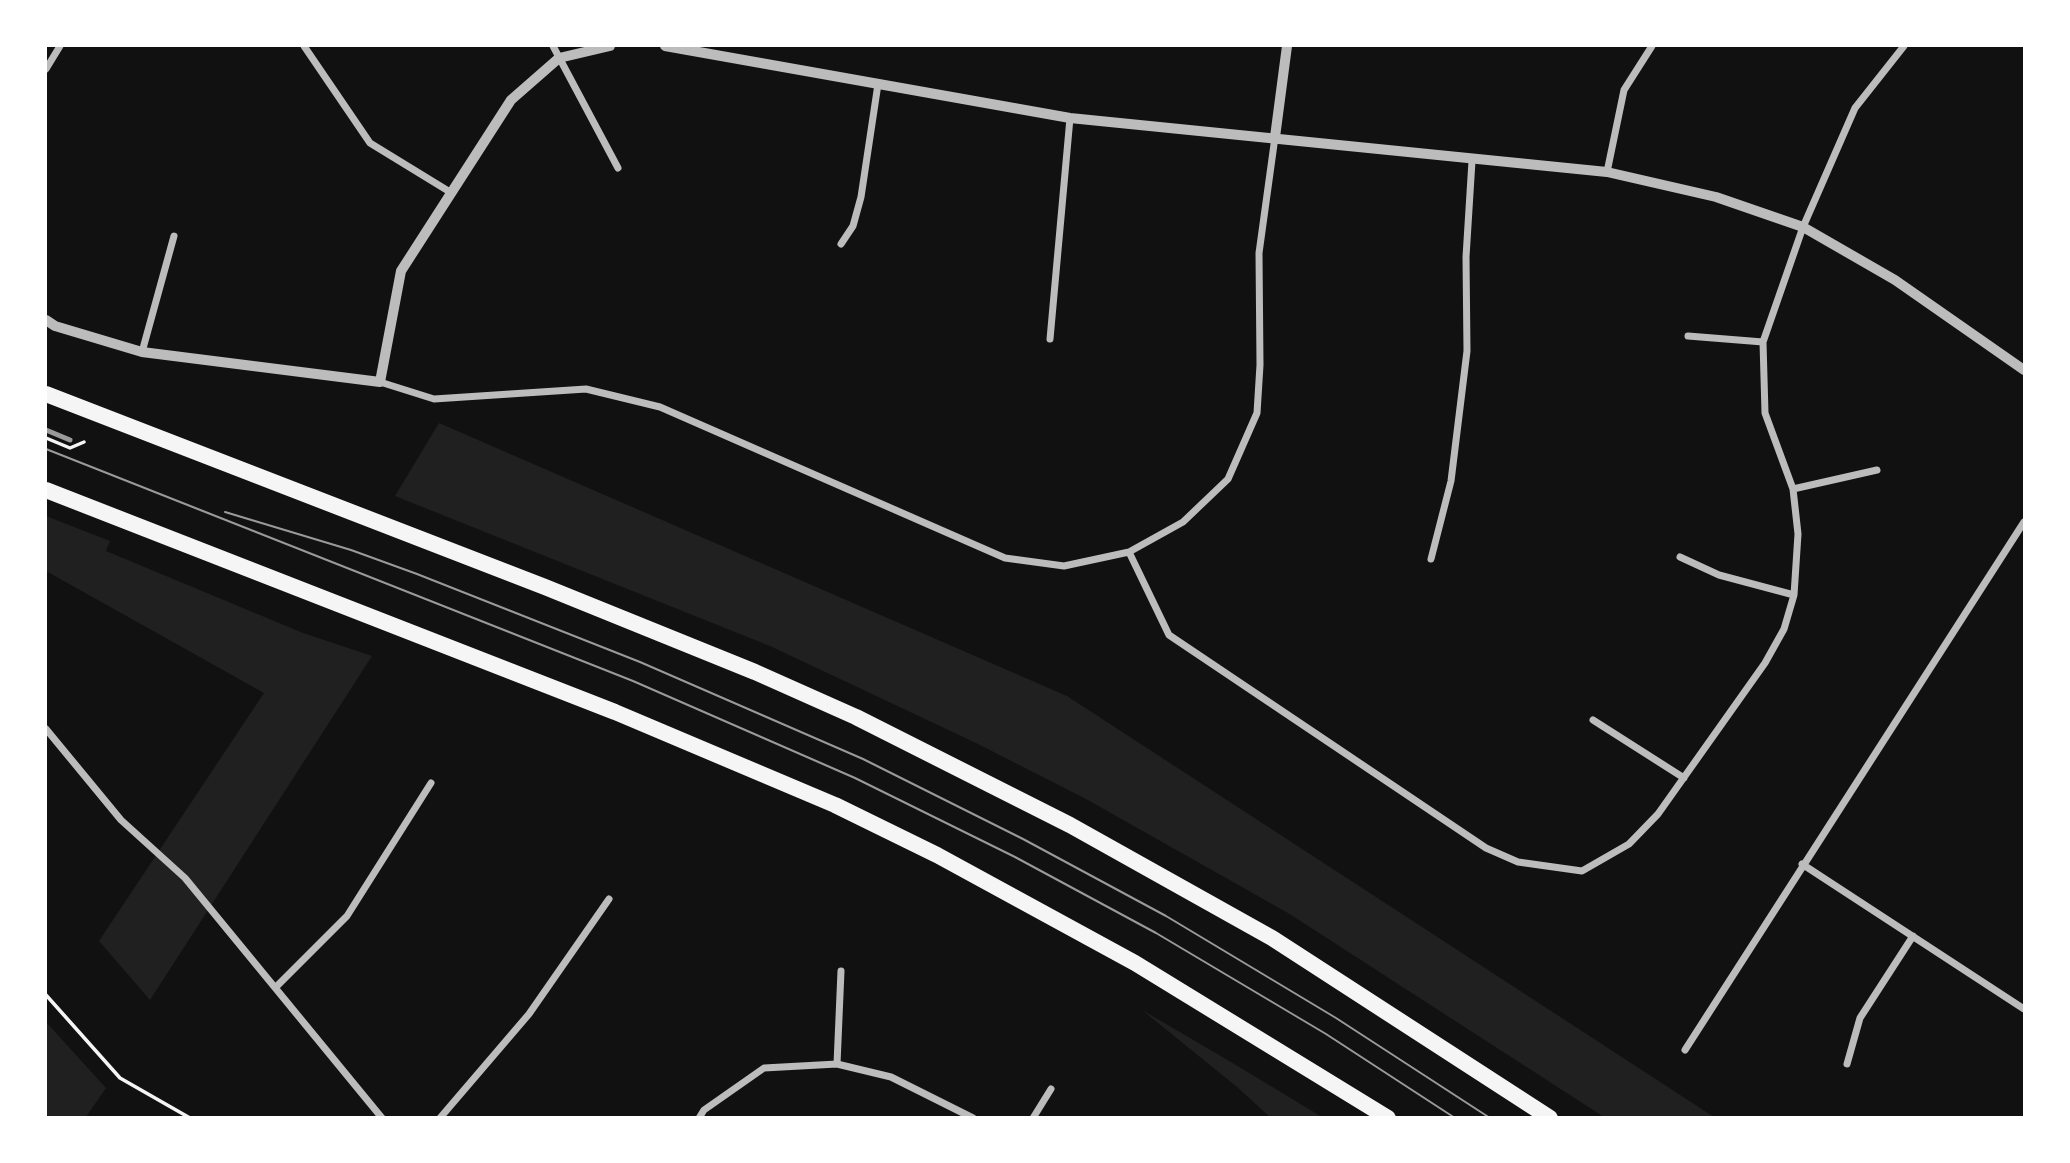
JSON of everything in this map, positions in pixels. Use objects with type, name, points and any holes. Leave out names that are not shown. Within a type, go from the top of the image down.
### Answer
[{"type":"highway","points":[[46,394],[558,592],[755,672],[856,717],[1070,825],[1272,938],[1550,1118]]},
{"type":"highway","points":[[46,490],[615,712],[835,805],[937,855],[1135,963],[1388,1118]]},
{"type":"street","points":[[46,69],[60,46]]},
{"type":"street","points":[[303,46],[370,143],[450,192]]},
{"type":"street","points":[[552,46],[618,168]]},
{"type":"street","points":[[380,382],[401,271],[510,100],[559,58],[610,46]]},
{"type":"street","points":[[665,46],[723,50],[878,84],[1070,118],[1275,136],[1472,161],[1607,172],[1716,197],[1803,227],[1895,280],[2025,370]]},
{"type":"street","points":[[46,320],[55,326],[142,352],[380,382],[434,399],[586,389],[660,407],[1004,558],[1063,566],[1129,552],[1183,522],[1228,479],[1257,413],[1261,365],[1259,253],[1287,46]]},
{"type":"street","points":[[1607,172],[1624,90],[1652,46]]},
{"type":"street","points":[[1129,552],[1169,635],[1486,848],[1518,862],[1582,871],[1629,844],[1658,814],[1684,778],[1765,663],[1784,629],[1794,595],[1798,534],[1793,489],[1765,413],[1763,342],[1803,227],[1855,108],[1904,46]]},
{"type":"street","points":[[841,244],[853,226],[861,197],[878,84]]},
{"type":"street","points":[[1050,339],[1070,118]]},
{"type":"street","points":[[1431,559],[1451,481],[1467,351],[1466,257],[1472,161]]},
{"type":"street","points":[[142,352],[174,236]]},
{"type":"street","points":[[1688,336],[1763,342]]},
{"type":"street","points":[[1793,489],[1877,470]]},
{"type":"street","points":[[1685,1050],[1802,864],[1923,684],[2025,522]]},
{"type":"street","points":[[1681,557],[1719,575],[1794,595]]},
{"type":"street","points":[[1592,720],[1684,778]]},
{"type":"street","points":[[46,729],[121,820],[185,878],[277,986],[382,1118]]},
{"type":"street","points":[[277,986],[347,916],[431,783]]},
{"type":"street","points":[[1802,864],[2025,1009]]},
{"type":"street","points":[[440,1118],[529,1014],[609,899]]},
{"type":"street","points":[[1846,1064],[1860,1018],[1913,936]]},
{"type":"street","points":[[837,1064],[841,971]]},
{"type":"street","points":[[699,1118],[704,1110],[764,1068],[837,1064],[891,1077],[973,1118]]},
{"type":"street","points":[[1033,1118],[1051,1089]]},
{"type":"path","points":[[46,438],[70,448],[84,442]]},
{"type":"path","points":[[46,995],[120,1078],[190,1118]]},
{"type":"shaded area","points":[[439,423],[1067,696],[1714,1117],[1604,1117],[1288,913],[1086,799],[976,743],[770,646],[395,496]]},
{"type":"shaded area","points":[[46,516],[110,541],[106,551],[303,633],[372,656],[150,1000],[99,941],[264,693],[46,571]]},
{"type":"shaded area","points":[[1142,1010],[1231,1062],[1322,1117],[1270,1117]]},
{"type":"shaded area","points":[[46,1022],[106,1088],[86,1117],[46,1117]]},
{"type":"tram line","points":[[46,449],[633,681],[855,778],[1015,857],[1156,933],[1326,1034],[1455,1118]]},
{"type":"tram line","points":[[225,512],[351,550],[417,574],[640,662],[863,759],[1023,839],[1166,916],[1336,1018],[1490,1118]]},
{"type":"railway","points":[[46,430],[70,440]]}]
